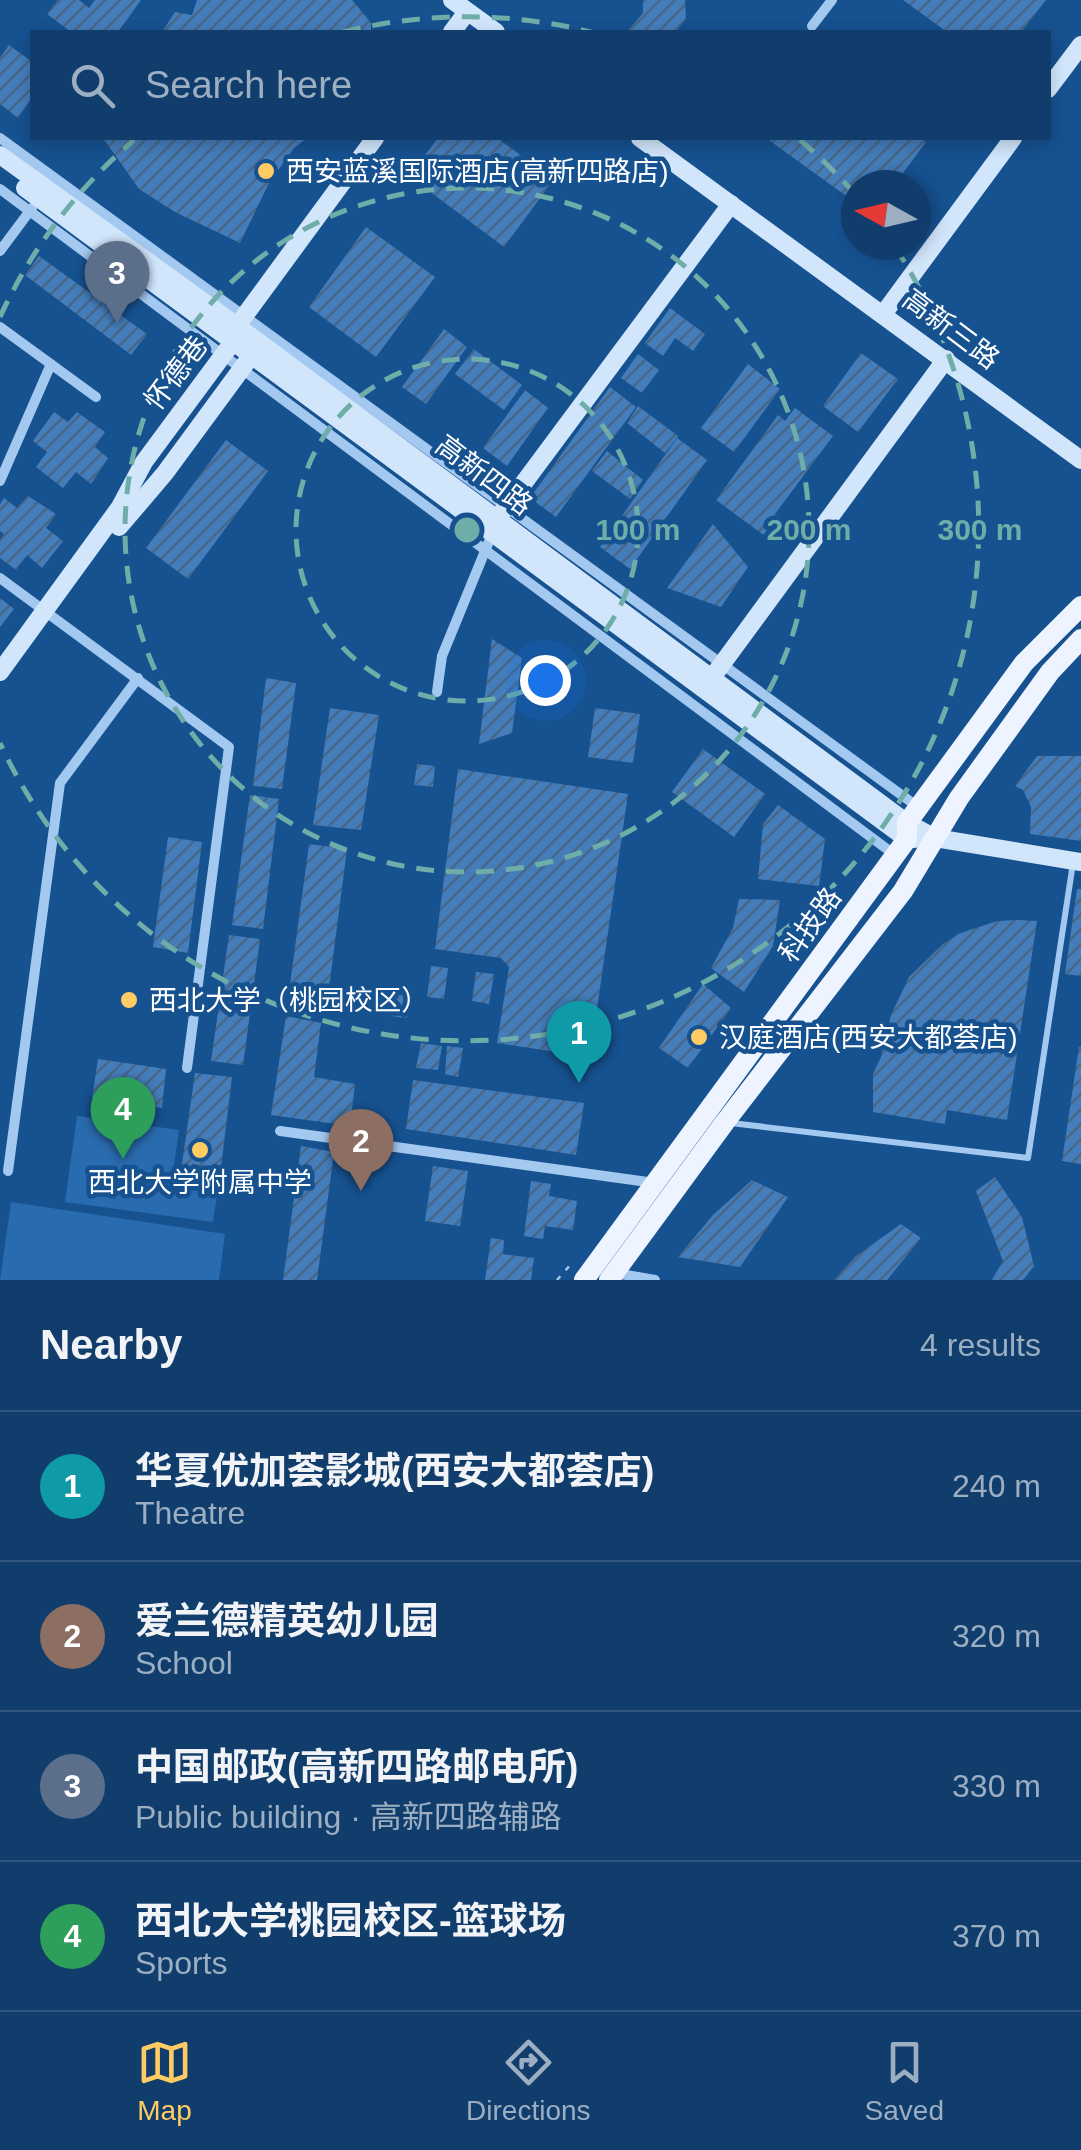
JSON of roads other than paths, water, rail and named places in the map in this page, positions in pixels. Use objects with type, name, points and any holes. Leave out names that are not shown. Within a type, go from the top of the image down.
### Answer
[{"type":"main road","name":"科技路","points":[[578,1272],[656,1183],[1024,663],[1081,606]]},
{"type":"main road","name":"科技路","points":[[612,1277],[903,890],[959,798],[1050,672],[1081,639]]},
{"type":"street","points":[[812,26],[832,0]]},
{"type":"street","points":[[453,30],[460,6],[493,30]]},
{"type":"street","points":[[1051,85],[1081,45]]},
{"type":"street","points":[[0,138],[234,335],[246,362]]},
{"type":"street","points":[[234,335],[374,140]]},
{"type":"street","name":"高新三路","points":[[643,140],[1081,460]]},
{"type":"street","points":[[884,313],[1012,140]]},
{"type":"street","name":"高新四路","points":[[0,155],[234,335],[907,831],[1077,861]]},
{"type":"street","name":"高新四路","points":[[0,170],[34,205],[234,335]]},
{"type":"street","points":[[0,189],[34,205],[0,251]]},
{"type":"street","points":[[438,692],[442,656],[495,528],[731,204]]},
{"type":"street","points":[[0,327],[96,398]]},
{"type":"street","name":"怀德巷","points":[[0,672],[246,362],[234,335]]},
{"type":"street","name":"怀德巷","points":[[0,688],[120,507],[144,462],[234,335]]},
{"type":"street","points":[[716,672],[946,359]]},
{"type":"street","name":"高新四路","points":[[246,362],[716,672],[907,831]]},
{"type":"street","points":[[0,481],[51,364]]},
{"type":"street","points":[[0,578],[229,747],[187,1068]]},
{"type":"street","points":[[8,1170],[60,783],[138,678]]},
{"type":"street","points":[[280,1131],[656,1183]]},
{"type":"street","points":[[612,1277],[655,1280]]},
{"type":"lane","points":[[725,1122],[1028,1158],[1077,861]]},
{"type":"place","name":"西安蓝溪国际酒店(高新四路店)","points":[[266,171]]},
{"type":"place","name":"中国邮政(高新四路邮电所)","points":[[117,323]]},
{"type":"place","name":"西北大学（桃园校区）","points":[[129,1000]]},
{"type":"place","name":"汉庭酒店(西安大都荟店)","points":[[699,1037]]},
{"type":"place","name":"华夏优加荟影城(西安大都荟店)","points":[[579,1083]]},
{"type":"place","name":"西北大学附属中学","points":[[200,1150]]},
{"type":"place","name":"西北大学桃园校区-篮球场","points":[[123,1159]]},
{"type":"place","name":"爱兰德精英幼儿园","points":[[361,1191]]}]
